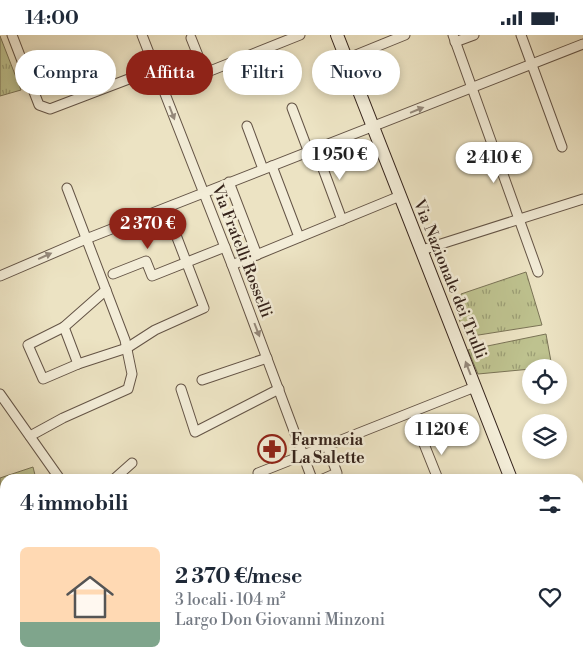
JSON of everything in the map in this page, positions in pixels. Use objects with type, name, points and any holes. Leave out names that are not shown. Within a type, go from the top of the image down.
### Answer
[{"type":"street","points":[[12,35],[39,105],[50,109],[126,80]]},
{"type":"street","name":"Via Fratelli Rosselli","points":[[142,35],[148,50]]},
{"type":"street","points":[[191,38],[205,73],[300,35]]},
{"type":"street","name":"Via Nazionale dei Trulli","points":[[337,35],[343,50]]},
{"type":"street","points":[[368,50],[405,35]]},
{"type":"street","points":[[474,35],[454,39],[538,272]]},
{"type":"street","points":[[521,35],[562,147]]},
{"type":"street","points":[[0,276],[86,239],[166,209],[229,182],[372,128],[583,44]]},
{"type":"street","name":"Via Fratelli Rosselli","points":[[165,95],[232,265],[310,474]]},
{"type":"street","name":"Via Nazionale dei Trulli","points":[[360,95],[509,474]]},
{"type":"street","points":[[292,108],[342,220]]},
{"type":"street","points":[[247,126],[299,237]]},
{"type":"street","points":[[229,182],[257,255]]},
{"type":"street","points":[[30,436],[62,418],[128,389],[132,374],[127,348],[67,188]]},
{"type":"street","points":[[232,265],[400,196]]},
{"type":"street","points":[[422,250],[583,199]]},
{"type":"street","points":[[106,290],[64,327],[28,345],[43,379],[78,364],[127,348],[155,330],[204,308],[166,209]]},
{"type":"street","points":[[113,274],[146,261],[152,276],[224,247]]},
{"type":"street","points":[[64,327],[78,364]]},
{"type":"street","points":[[202,380],[267,358]]},
{"type":"street","points":[[258,474],[475,387]]},
{"type":"street","points":[[181,389],[194,432],[279,389]]},
{"type":"street","points":[[1,397],[57,474]]},
{"type":"street","points":[[424,444],[435,474]]},
{"type":"street","points":[[327,446],[337,473],[335,474]]},
{"type":"street","points":[[120,474],[132,463]]},
{"type":"green space","points":[[0,36],[15,75],[15,92],[0,96]]},
{"type":"green space","points":[[526,272],[542,325],[466,337],[452,301],[461,296],[461,294]]},
{"type":"green space","points":[[546,334],[551,359],[522,359],[522,370],[478,374],[468,350]]},
{"type":"green space","points":[[33,467],[35,474],[12,474]]},
{"type":"place","name":"Farmacia La Salette","points":[[272,449]]}]
